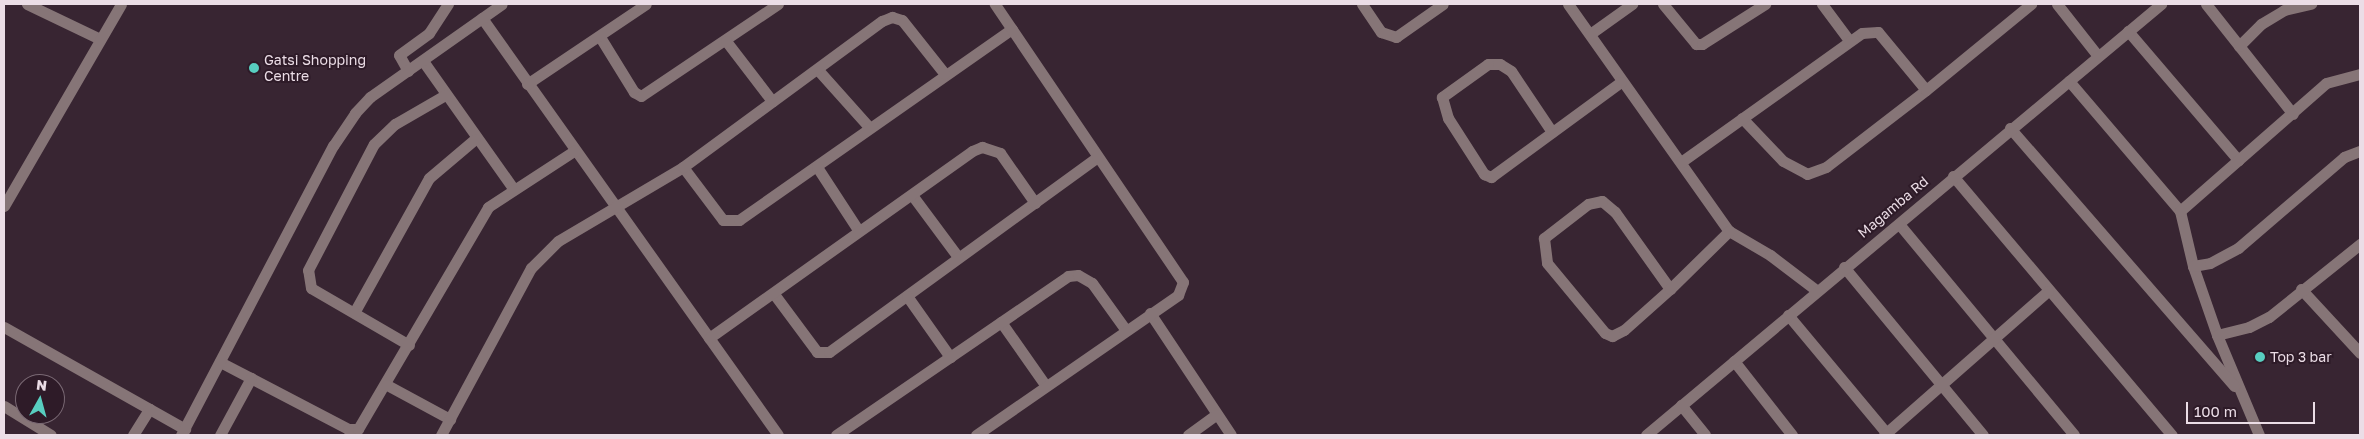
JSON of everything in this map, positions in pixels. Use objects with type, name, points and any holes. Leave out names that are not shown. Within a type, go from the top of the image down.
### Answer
[{"type":"street","points":[[28,4],[100,39]]},
{"type":"street","points":[[4,206],[120,4]]},
{"type":"street","points":[[408,71],[399,55],[429,33],[448,4]]},
{"type":"street","points":[[5,329],[149,409],[183,432],[333,146],[370,97],[502,4]]},
{"type":"street","points":[[527,84],[600,37],[646,4]]},
{"type":"street","points":[[600,37],[634,92],[641,96],[726,41],[778,4]]},
{"type":"street","points":[[976,435],[1125,329],[1178,295],[1183,282],[994,4]]},
{"type":"street","points":[[1362,4],[1381,32],[1396,37],[1443,4]]},
{"type":"street","points":[[1568,4],[1621,82],[1681,162],[1728,231],[1770,255],[1816,290]]},
{"type":"street","points":[[1590,34],[1632,4]]},
{"type":"street","points":[[1663,4],[1696,44],[1702,44],[1765,4]]},
{"type":"street","points":[[1822,4],[1848,39]]},
{"type":"street","points":[[1742,118],[1783,161],[1808,174],[1826,167],[1926,90],[2031,4]]},
{"type":"street","points":[[2056,4],[2098,56]]},
{"type":"street","name":"Magamba Rd","points":[[1646,435],[1816,290],[1898,224],[2160,4]]},
{"type":"street","points":[[2206,4],[2293,114]]},
{"type":"street","points":[[2239,46],[2261,24],[2284,10],[2311,4]]},
{"type":"street","points":[[441,435],[531,268],[558,241],[617,208],[683,167],[772,101],[892,17],[902,20],[944,73]]},
{"type":"street","points":[[482,18],[574,151],[617,208],[778,435]]},
{"type":"street","points":[[683,167],[723,220],[730,222],[817,167],[944,73],[1012,29]]},
{"type":"street","points":[[1681,162],[1848,39],[1869,30],[1878,32],[1926,90]]},
{"type":"street","points":[[2128,31],[2238,160]]},
{"type":"street","points":[[726,41],[772,101]]},
{"type":"street","points":[[423,61],[475,139],[513,188]]},
{"type":"street","points":[[1552,132],[1511,71],[1500,64],[1488,64],[1442,97],[1448,118],[1484,174],[1491,177],[1621,82]]},
{"type":"street","points":[[818,70],[869,128]]},
{"type":"street","points":[[2180,211],[2293,114],[2326,82],[2360,74]]},
{"type":"street","points":[[2069,81],[2180,211],[2193,266],[2217,335],[2237,390],[2259,435]]},
{"type":"street","points":[[409,345],[308,285],[308,270],[374,144],[395,124],[445,95]]},
{"type":"street","points":[[2010,128],[2237,390]]},
{"type":"street","points":[[354,311],[429,178],[475,139]]},
{"type":"street","points":[[709,338],[774,294],[858,230],[982,147],[1000,153],[1035,203]]},
{"type":"street","points":[[220,362],[355,430],[363,425],[387,385],[478,220],[513,188],[574,151]]},
{"type":"street","points":[[2193,266],[2210,263],[2238,248],[2344,157],[2360,151]]},
{"type":"street","points":[[774,294],[817,352],[829,352],[1097,157]]},
{"type":"street","points":[[817,167],[858,230]]},
{"type":"street","points":[[1953,176],[2048,291],[2172,435]]},
{"type":"street","points":[[912,195],[958,257]]},
{"type":"street","points":[[1670,289],[1616,212],[1602,201],[1588,204],[1544,238],[1547,263],[1605,333],[1612,336],[1624,330],[1670,289],[1728,231]]},
{"type":"street","points":[[1898,224],[2074,435]]},
{"type":"street","points":[[2217,335],[2270,317],[2301,288],[2360,244]]},
{"type":"street","points":[[1844,267],[1983,435]]},
{"type":"street","points":[[836,435],[1068,276],[1078,276],[1092,283],[1125,329]]},
{"type":"street","points":[[2301,288],[2360,353]]},
{"type":"street","points":[[1788,315],[1886,435],[2048,291]]},
{"type":"street","points":[[907,296],[950,357]]},
{"type":"street","points":[[1150,313],[1231,435]]},
{"type":"street","points":[[1001,322],[1046,386]]},
{"type":"street","points":[[1734,361],[1792,435]]},
{"type":"street","points":[[220,435],[251,378]]},
{"type":"street","points":[[387,385],[450,420]]},
{"type":"street","points":[[1681,405],[1705,435]]},
{"type":"street","points":[[4,406],[51,435]]},
{"type":"street","points":[[133,435],[149,409]]},
{"type":"street","points":[[1188,435],[1216,415]]},
{"type":"place","name":"Gatsi Shopping Centre","points":[[254,68]]},
{"type":"place","name":"Top 3 bar","points":[[2260,357]]}]
